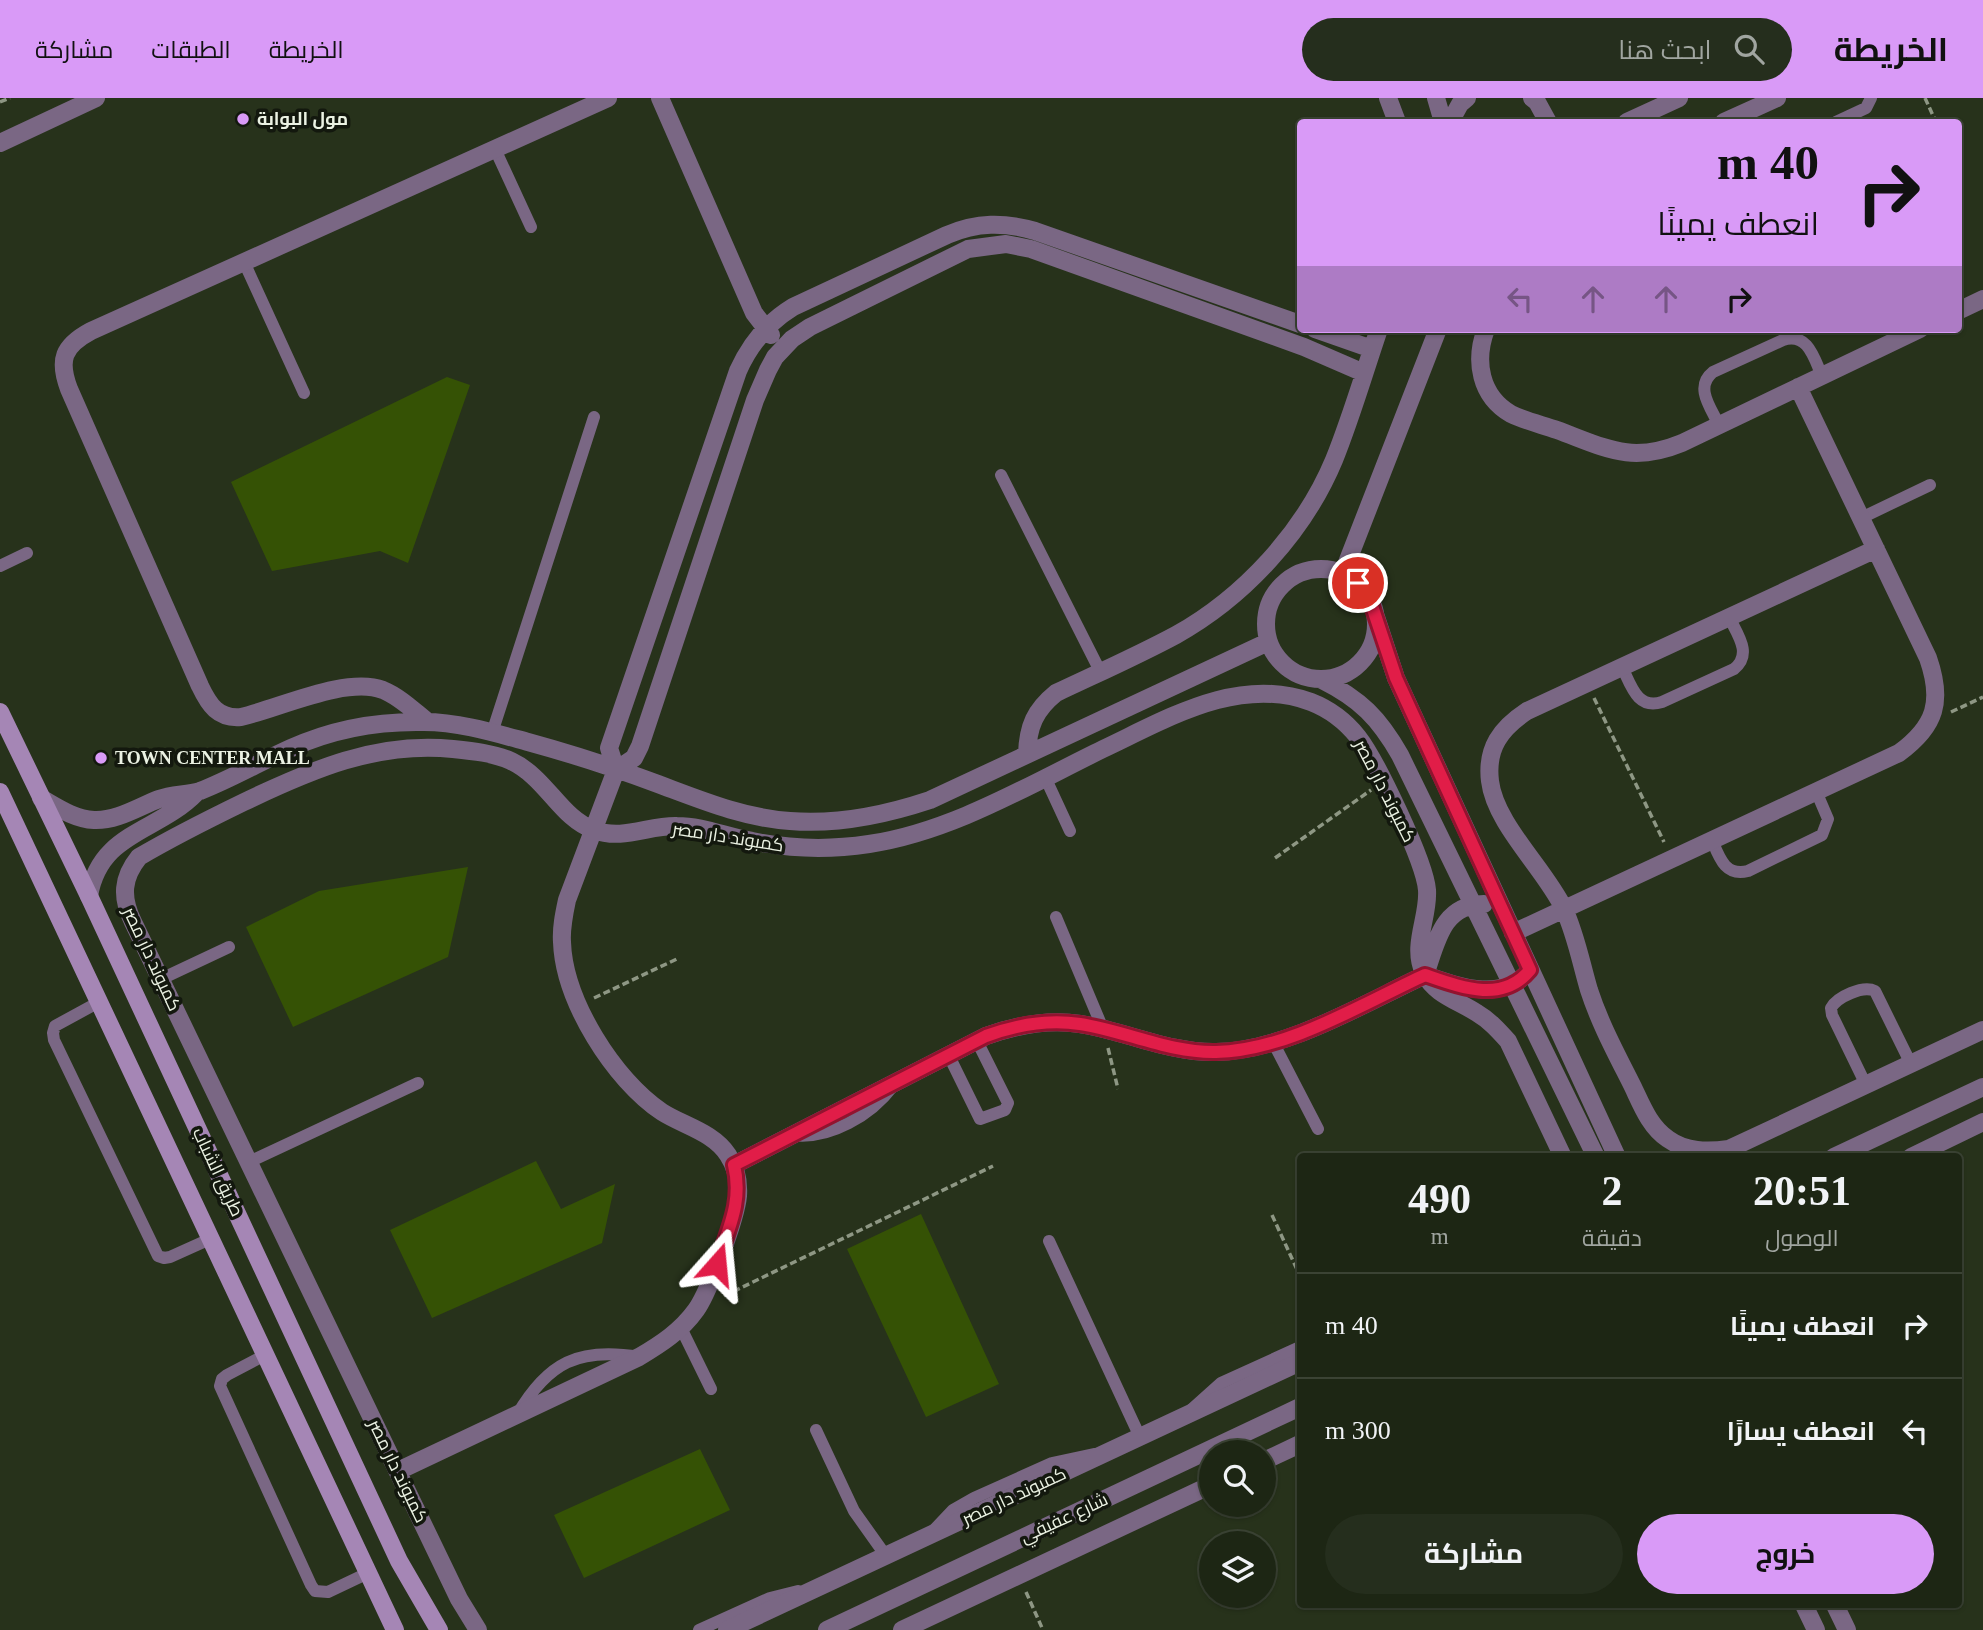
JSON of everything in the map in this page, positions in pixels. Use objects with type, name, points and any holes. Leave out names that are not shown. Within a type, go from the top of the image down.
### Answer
[{"type":"main road","name":"طريق الشباب","points":[[0,712],[89,896],[399,1561],[439,1630]]},
{"type":"main road","name":"طريق الشباب","points":[[0,792],[395,1630]]},
{"type":"street","points":[[0,143],[96,98]]},
{"type":"street","points":[[428,722],[394,696],[371,687],[359,686],[334,690],[241,717],[232,718],[215,711],[204,695],[69,390],[62,366],[65,354],[80,336],[608,98]]},
{"type":"street","points":[[660,98],[754,313],[765,329],[783,346]]},
{"type":"street","points":[[1388,98],[1396,119]]},
{"type":"street","points":[[1436,98],[1442,119]]},
{"type":"street","points":[[1452,119],[1466,98]]},
{"type":"street","points":[[1532,98],[1546,119]]},
{"type":"street","points":[[1634,119],[1679,98]]},
{"type":"street","points":[[1753,116],[1777,98]]},
{"type":"street","points":[[398,1471],[639,1357],[681,1328],[697,1309],[709,1287],[738,1199],[734,1165],[727,1153],[708,1135],[663,1113],[640,1095],[608,1057],[579,1005],[565,965],[563,922],[575,879],[616,770],[609,748],[738,372],[750,348],[765,329],[793,307],[960,229],[989,224],[1035,230],[1297,323]]},
{"type":"street","points":[[616,770],[634,758],[640,746],[755,400],[768,370],[783,346],[810,327],[956,254],[981,246],[1006,244],[1031,250],[1252,328],[1364,373]]},
{"type":"street","points":[[1962,309],[1983,299]]},
{"type":"street","points":[[1326,333],[1372,349]]},
{"type":"street","points":[[1027,754],[1027,735],[1032,719],[1042,704],[1056,693],[1176,635],[1209,614],[1269,561],[1308,508],[1333,461],[1377,333]]},
{"type":"street","points":[[1343,573],[1436,333]]},
{"type":"street","points":[[1484,333],[1480,343],[1479,364],[1484,384],[1496,402],[1512,414],[1613,451],[1636,455],[1660,452],[1912,333]]},
{"type":"street","points":[[1513,933],[1899,753],[1917,740],[1930,722],[1936,701],[1936,679],[1928,658],[1798,387]]},
{"type":"street","points":[[1876,549],[1527,711],[1509,723],[1496,740],[1490,761],[1490,783],[1507,822],[1549,882],[1564,909],[1576,937],[1589,989],[1605,1030],[1652,1124],[1667,1139],[1686,1149],[1708,1152],[1729,1149],[1983,1030]]},
{"type":"street","points":[[1594,1153],[1386,731],[1368,709],[1346,692],[1322,680],[1289,670],[1276,657],[1268,642],[1265,626],[1273,595],[1283,583],[1296,574],[1312,569],[1343,573],[1358,583],[1369,597],[1396,678],[1615,1153]]},
{"type":"street","points":[[1322,680],[1341,676],[1357,666],[1369,651],[1376,633],[1375,614]]},
{"type":"street","points":[[89,896],[94,874],[107,853],[126,838],[177,811],[197,792],[293,747],[359,726],[428,722],[492,733],[562,751],[719,807],[753,816],[825,822],[896,811],[930,800],[1268,642]]},
{"type":"street","name":"كمبوند دار مصر","points":[[478,1630],[459,1599],[127,910],[125,882],[139,857],[277,786],[348,758],[407,747],[440,747],[493,755],[528,771],[544,784],[570,815],[595,831],[617,835],[674,826],[692,827],[783,846],[811,848],[866,845],[921,833],[971,813],[1191,708],[1231,696],[1252,694],[1293,697],[1330,712],[1346,724],[1360,739],[1383,781],[1426,878],[1428,895],[1419,951],[1425,975]]},
{"type":"street","points":[[41,798],[73,816],[95,820],[118,817],[170,795],[197,792]]},
{"type":"street","points":[[1425,975],[1448,918],[1459,909],[1472,905],[1501,906]]},
{"type":"street","points":[[734,1165],[977,1041],[1009,1028],[1032,1024],[1080,1024],[1187,1051],[1235,1051],[1274,1044],[1425,975],[1460,986],[1504,989],[1522,980],[1530,970]]},
{"type":"street","points":[[1425,975],[1438,991],[1478,1013],[1508,1041],[1561,1153]]},
{"type":"street","points":[[1843,1153],[1983,1087]]},
{"type":"street","points":[[1930,1151],[1983,1122]]},
{"type":"street","name":"كمبوند دار مصر","points":[[727,1630],[1297,1364]]},
{"type":"street","name":"شارع عفيفي","points":[[827,1630],[1297,1408]]},
{"type":"street","points":[[1276,1455],[1297,1445]]},
{"type":"street","name":"شارع عفيفي","points":[[901,1630],[1199,1490]]},
{"type":"street","points":[[1085,1508],[1099,1536]]},
{"type":"street","points":[[1805,1608],[1816,1630]]},
{"type":"street","points":[[1836,1608],[1847,1630]]},
{"type":"lane","points":[[1843,119],[1861,111],[1871,98]]},
{"type":"lane","points":[[495,149],[531,227]]},
{"type":"lane","points":[[244,262],[304,393]]},
{"type":"lane","points":[[1719,425],[1703,390],[1705,380],[1713,372],[1783,340],[1794,338],[1806,343],[1822,376]]},
{"type":"lane","points":[[492,733],[594,417]]},
{"type":"lane","points":[[1001,475],[1100,671]]},
{"type":"lane","points":[[1861,518],[1930,485]]},
{"type":"lane","points":[[0,566],[27,553]]},
{"type":"lane","points":[[1622,667],[1635,694],[1644,703],[1650,704],[1662,702],[1734,669],[1742,661],[1744,650],[1729,617]]},
{"type":"lane","points":[[1045,777],[1070,831]]},
{"type":"lane","points":[[1712,840],[1725,867],[1736,872],[1748,870],[1795,849],[1818,838],[1826,830],[1828,819],[1816,791]]},
{"type":"lane","points":[[1056,918],[1103,1029]]},
{"type":"lane","points":[[160,979],[229,947]]},
{"type":"lane","points":[[1866,1085],[1832,1015],[1831,1008],[1837,1001],[1865,988],[1875,991],[1911,1064]]},
{"type":"lane","points":[[99,1002],[55,1026],[52,1033],[54,1040],[158,1256],[170,1257],[210,1239]]},
{"type":"lane","points":[[949,1056],[980,1119],[1006,1110],[1008,1103],[977,1041]]},
{"type":"lane","points":[[1274,1044],[1318,1129]]},
{"type":"lane","points":[[249,1162],[418,1083]]},
{"type":"lane","points":[[1049,1241],[1140,1437]]},
{"type":"lane","points":[[681,1328],[711,1389]]},
{"type":"lane","points":[[1186,1416],[1221,1383],[1297,1348]]},
{"type":"lane","points":[[517,1415],[532,1389],[554,1369],[581,1357],[610,1352],[639,1357]]},
{"type":"lane","points":[[265,1355],[227,1375],[220,1386],[312,1585],[315,1591],[327,1592],[368,1573]]},
{"type":"lane","points":[[816,1430],[855,1511],[886,1556]]},
{"type":"lane","points":[[699,1630],[769,1598],[819,1587]]},
{"type":"path","points":[[0,103],[10,98]]},
{"type":"path","points":[[1925,98],[1935,119]]},
{"type":"path","points":[[1587,683],[1672,858]]},
{"type":"path","points":[[1930,722],[1983,697]]},
{"type":"path","points":[[1275,858],[1383,781]]},
{"type":"path","points":[[579,1005],[679,958]]},
{"type":"path","points":[[1103,1029],[1118,1089]]},
{"type":"path","points":[[697,1309],[993,1166]]},
{"type":"path","points":[[1272,1216],[1297,1270]]},
{"type":"path","points":[[1017,1574],[1043,1630]]},
{"type":"green space","points":[[447,377],[470,385],[408,563],[380,551],[272,571],[231,482]]},
{"type":"green space","points":[[468,867],[448,957],[293,1027],[246,927],[319,891]]},
{"type":"green space","points":[[536,1161],[561,1209],[615,1184],[602,1243],[432,1318],[390,1230]]},
{"type":"green space","points":[[921,1214],[999,1384],[926,1417],[847,1249]]},
{"type":"green space","points":[[700,1449],[730,1510],[584,1578],[554,1515]]},
{"type":"place","name":"مول البوابة","points":[[243,119]]},
{"type":"place","name":"TOWN CENTER MALL","points":[[101,758]]},
{"type":"route","points":[[717,1264],[738,1199],[734,1165],[986,1036],[1009,1028],[1056,1022],[1080,1024],[1187,1051],[1244,1050],[1274,1044],[1425,975],[1460,986],[1482,989],[1504,989],[1522,980],[1530,970],[1396,678],[1369,597],[1358,583]]}]
